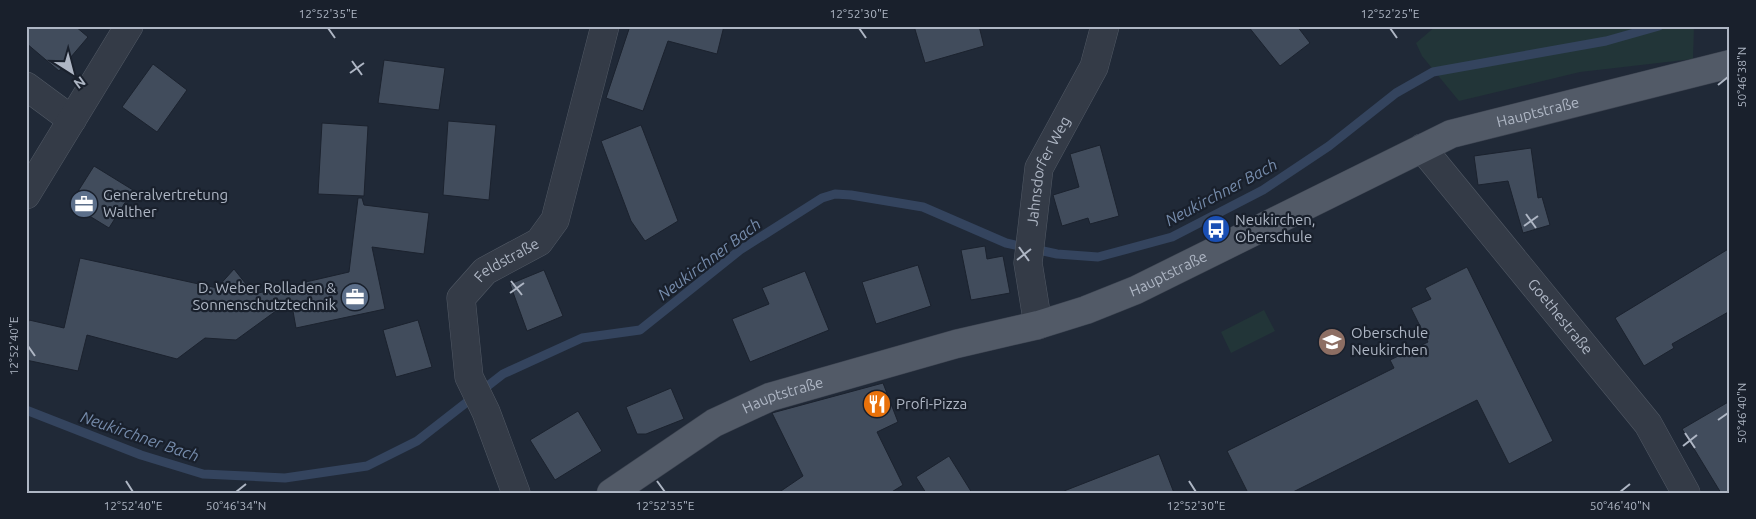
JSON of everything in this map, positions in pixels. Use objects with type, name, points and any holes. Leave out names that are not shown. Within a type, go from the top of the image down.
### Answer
[{"type":"main road","name":"Hauptstraße","points":[[611,493],[714,423],[770,397],[956,344],[1038,325],[1086,310],[1136,290],[1451,134],[1730,64]]},
{"type":"street","points":[[26,194],[129,26]]},
{"type":"street","name":"Feldstraße","points":[[516,493],[486,412],[469,377],[461,298],[485,271],[538,242],[555,220],[605,26]]},
{"type":"street","name":"Jahnsdorfer Weg","points":[[1038,325],[1028,263],[1040,168],[1094,67],[1105,26]]},
{"type":"street","points":[[26,86],[72,120]]},
{"type":"street","name":"Goethestraße","points":[[1422,148],[1648,424],[1686,493]]},
{"type":"green space","points":[[1436,26],[1694,26],[1693,59],[1580,72],[1459,101],[1422,56],[1416,43]]},
{"type":"green space","points":[[1264,310],[1275,331],[1231,353],[1221,332]]},
{"type":"building","points":[[26,26],[75,26],[88,37],[59,71],[26,43]]},
{"type":"building","points":[[630,26],[724,26],[717,54],[668,41],[643,111],[606,98]]},
{"type":"building","points":[[914,26],[979,26],[984,46],[925,63]]},
{"type":"building","points":[[1248,26],[1297,26],[1310,43],[1280,66]]},
{"type":"building","points":[[384,60],[445,68],[439,110],[378,103]]},
{"type":"building","points":[[153,64],[187,90],[157,132],[122,107]]},
{"type":"building","points":[[448,121],[496,125],[489,200],[443,195]]},
{"type":"building","points":[[322,123],[368,126],[364,196],[318,194]]},
{"type":"building","points":[[641,125],[678,221],[645,241],[631,221],[601,141]]},
{"type":"building","points":[[1100,145],[1119,216],[1090,224],[1088,218],[1062,226],[1053,195],[1079,187],[1070,154]]},
{"type":"building","points":[[1531,148],[1538,198],[1542,197],[1550,225],[1523,233],[1508,181],[1478,185],[1474,156]]},
{"type":"building","points":[[94,166],[133,190],[109,228],[70,204]]},
{"type":"building","points":[[358,198],[362,198],[364,205],[429,213],[424,254],[372,247],[385,309],[296,328],[291,300],[236,340],[205,338],[177,359],[87,335],[78,371],[26,360],[26,333],[29,320],[64,328],[80,258],[217,288],[234,269],[254,294],[349,272]]},
{"type":"building","points":[[985,246],[987,259],[1003,256],[1010,293],[971,300],[961,250]]},
{"type":"building","points":[[1730,248],[1730,311],[1672,344],[1674,348],[1644,366],[1615,318]]},
{"type":"building","points":[[918,265],[931,306],[876,324],[862,282]]},
{"type":"building","points":[[1467,267],[1553,441],[1509,464],[1477,400],[1291,493],[1248,493],[1227,451],[1394,368],[1390,360],[1428,342],[1411,308],[1431,299],[1425,288]]},
{"type":"building","points":[[544,270],[563,316],[527,331],[510,284]]},
{"type":"building","points":[[805,271],[829,330],[750,362],[732,319],[769,304],[762,288]]},
{"type":"building","points":[[418,320],[432,367],[396,377],[383,330]]},
{"type":"building","points":[[883,383],[898,422],[877,432],[903,485],[890,493],[778,493],[803,476],[772,413]]},
{"type":"building","points":[[671,388],[684,419],[646,434],[637,434],[626,407]]},
{"type":"building","points":[[1730,401],[1730,493],[1721,493],[1682,429]]},
{"type":"building","points":[[578,411],[602,451],[555,480],[530,440]]},
{"type":"building","points":[[1159,454],[1174,493],[1064,493],[1064,491]]},
{"type":"building","points":[[949,456],[972,493],[926,493],[916,477]]},
{"type":"waterway","name":"Neukirchner Bach","points":[[26,410],[141,455],[203,474],[285,478],[367,466],[417,441],[503,374],[582,338],[640,330],[740,250],[822,198],[835,194],[851,195],[923,207],[1006,243],[1057,254],[1098,257],[1172,237],[1263,190],[1329,146],[1396,93],[1433,72],[1606,41],[1659,26]]},
{"type":"place","name":"Generalvertretung Walther","points":[[84,204]]},
{"type":"place","name":"Neukirchen, Oberschule","points":[[1216,229]]},
{"type":"place","name":"D. Weber Rolladen & Sonnenschutztechnik","points":[[355,297]]},
{"type":"place","name":"Oberschule Neukirchen","points":[[1332,342]]},
{"type":"place","name":"Profi-Pizza","points":[[877,404]]}]
